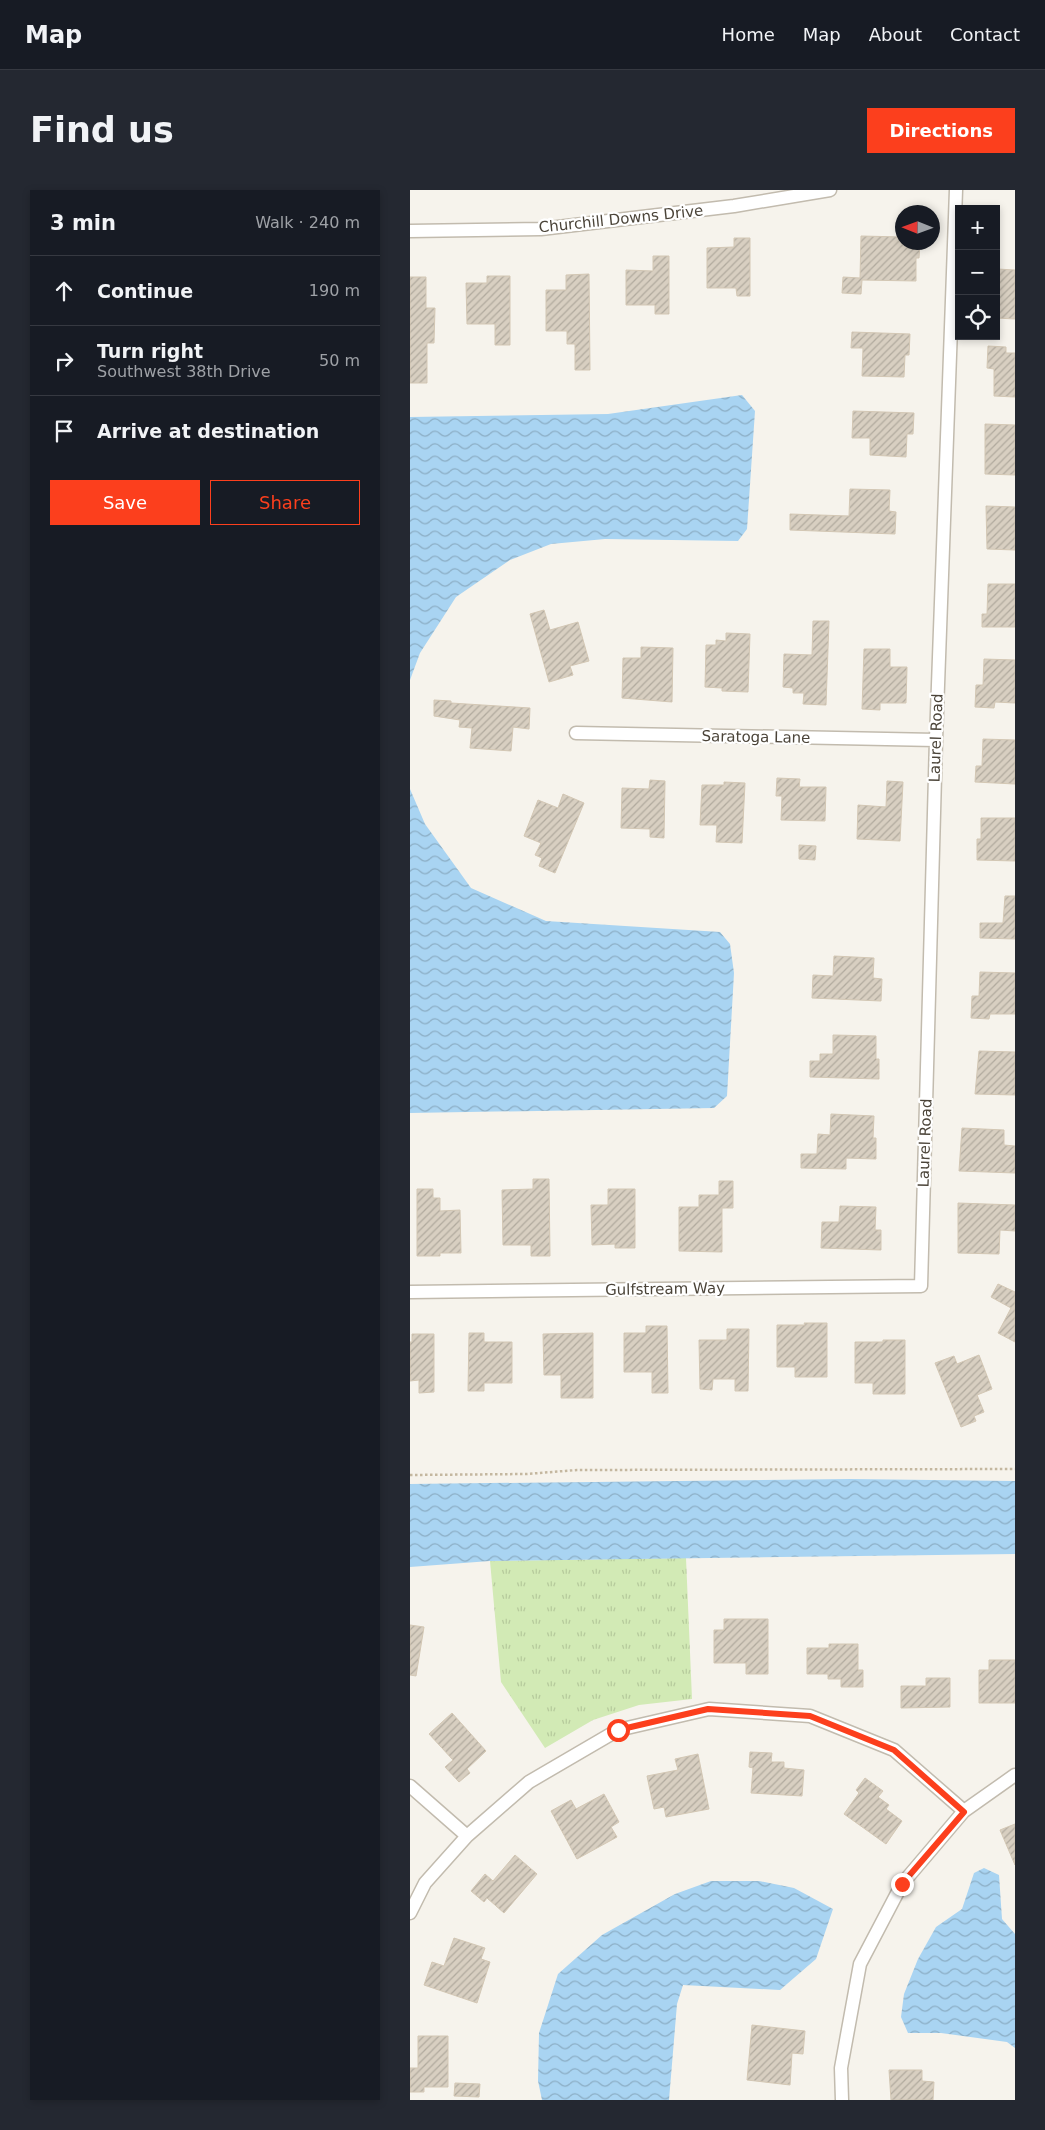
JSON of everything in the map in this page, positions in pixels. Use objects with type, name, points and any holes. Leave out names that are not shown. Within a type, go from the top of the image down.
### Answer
[{"type":"street","name":"Churchill Downs Drive","points":[[410,231],[541,229],[734,206],[830,190]]},
{"type":"street","name":"Laurel Road","points":[[921,1286],[936,740],[956,190]]},
{"type":"street","name":"Saratoga Lane","points":[[576,734],[936,740]]},
{"type":"street","name":"Gulfstream Way","points":[[410,1292],[921,1286]]},
{"type":"street","points":[[410,1913],[425,1883],[467,1836],[529,1782],[618,1730],[708,1709],[810,1716],[894,1750],[964,1812]]},
{"type":"street","points":[[842,2100],[841,2068],[860,1964],[902,1884],[964,1812],[1015,1775]]},
{"type":"street","points":[[410,1786],[467,1836]]},
{"type":"path","points":[[410,1475],[527,1474],[577,1470],[1015,1469]]},
{"type":"green space","points":[[686,1558],[692,1699],[639,1705],[593,1720],[545,1748],[501,1682],[490,1561]]},
{"type":"water","points":[[742,395],[755,411],[747,529],[738,541],[605,539],[551,544],[510,560],[456,597],[420,653],[410,680],[410,417],[608,414]]},
{"type":"water","points":[[410,789],[425,824],[471,888],[546,921],[720,932],[730,944],[734,973],[727,1096],[714,1108],[410,1113]]},
{"type":"water","points":[[850,1479],[1015,1481],[1015,1554],[490,1561],[410,1567],[410,1484]]},
{"type":"water","points":[[984,1868],[999,1875],[1002,1919],[1015,1934],[1015,2048],[1007,2042],[941,2033],[908,2033],[901,2017],[904,1994],[918,1959],[936,1927],[962,1909],[974,1873]]},
{"type":"water","points":[[711,1881],[759,1881],[794,1888],[833,1909],[816,1959],[780,1990],[683,1985],[677,2004],[669,2100],[542,2100],[538,2081],[539,2033],[558,1974],[602,1935],[675,1894]]},
{"type":"building","points":[[861,236],[895,237],[895,250],[920,250],[919,258],[916,258],[916,281],[862,280],[861,294],[842,293],[843,277],[860,278]]},
{"type":"building","points":[[734,238],[750,238],[750,296],[737,296],[736,288],[707,288],[707,248],[734,247]]},
{"type":"building","points":[[653,256],[669,256],[669,314],[655,314],[655,305],[626,305],[626,270],[653,271]]},
{"type":"building","points":[[1000,269],[1015,270],[1015,319],[1000,318]]},
{"type":"building","points":[[589,274],[590,370],[575,370],[575,344],[567,344],[567,331],[546,331],[546,290],[566,290],[566,275]]},
{"type":"building","points":[[487,276],[510,276],[510,345],[495,345],[495,324],[467,324],[466,283],[487,283]]},
{"type":"building","points":[[410,277],[426,277],[426,308],[435,308],[434,343],[427,343],[427,383],[410,383]]},
{"type":"building","points":[[852,332],[910,334],[909,355],[905,355],[904,377],[862,376],[863,348],[851,348]]},
{"type":"building","points":[[988,346],[1006,347],[1006,353],[1015,353],[1015,397],[994,396],[994,369],[987,368]]},
{"type":"building","points":[[853,411],[914,413],[913,434],[907,434],[906,457],[870,455],[870,438],[852,438]]},
{"type":"building","points":[[985,424],[1015,425],[1015,475],[985,474]]},
{"type":"building","points":[[850,489],[890,490],[889,511],[896,512],[895,534],[790,530],[790,514],[849,516]]},
{"type":"building","points":[[986,506],[1015,507],[1015,550],[987,549]]},
{"type":"building","points":[[988,584],[1015,584],[1015,627],[982,627],[982,614],[987,614]]},
{"type":"building","points":[[544,610],[550,630],[578,622],[589,661],[570,666],[573,675],[549,682],[530,614]]},
{"type":"building","points":[[813,621],[829,621],[826,705],[803,704],[804,693],[793,693],[793,688],[783,687],[784,654],[812,655]]},
{"type":"building","points":[[726,633],[750,634],[748,692],[722,691],[722,688],[705,687],[706,645],[716,645],[716,640],[726,641]]},
{"type":"building","points":[[641,647],[673,648],[672,702],[622,698],[623,658],[641,658]]},
{"type":"building","points":[[864,649],[890,649],[890,667],[907,667],[906,703],[880,703],[880,710],[862,709]]},
{"type":"building","points":[[984,659],[1015,660],[1015,703],[995,702],[994,708],[975,707],[976,685],[983,685]]},
{"type":"building","points":[[434,700],[451,701],[451,703],[530,708],[529,729],[513,727],[511,751],[470,748],[472,728],[459,727],[460,720],[434,716]]},
{"type":"building","points":[[983,739],[1015,740],[1015,784],[975,782],[976,766],[982,766]]},
{"type":"building","points":[[777,778],[800,779],[799,787],[826,787],[825,821],[781,820],[782,796],[776,796]]},
{"type":"building","points":[[650,780],[665,781],[664,838],[650,837],[650,829],[621,828],[622,788],[649,789]]},
{"type":"building","points":[[887,781],[903,782],[900,841],[857,839],[858,805],[886,807]]},
{"type":"building","points":[[724,782],[745,783],[742,843],[716,842],[717,825],[700,825],[702,785],[724,785]]},
{"type":"building","points":[[563,794],[584,803],[555,873],[539,866],[542,858],[535,855],[541,843],[524,836],[538,800],[558,808]]},
{"type":"building","points":[[981,818],[1015,818],[1015,861],[977,860],[977,839],[981,839]]},
{"type":"building","points":[[799,845],[816,846],[815,860],[799,859]]},
{"type":"building","points":[[1005,896],[1015,896],[1015,939],[980,938],[980,923],[1003,923]]},
{"type":"building","points":[[834,956],[874,958],[873,978],[882,979],[881,1001],[812,998],[813,975],[833,976]]},
{"type":"building","points":[[980,972],[1015,973],[1015,1014],[990,1014],[989,1019],[971,1018],[972,996],[979,996]]},
{"type":"building","points":[[833,1035],[876,1036],[876,1059],[879,1059],[879,1079],[810,1077],[810,1061],[820,1061],[820,1054],[833,1054]]},
{"type":"building","points":[[979,1051],[1015,1052],[1015,1095],[975,1094]]},
{"type":"building","points":[[831,1114],[874,1116],[873,1138],[876,1138],[876,1159],[846,1158],[846,1169],[801,1168],[801,1154],[817,1154],[818,1134],[830,1135]]},
{"type":"building","points":[[962,1128],[1004,1130],[1004,1145],[1015,1146],[1015,1173],[959,1171]]},
{"type":"building","points":[[533,1179],[549,1179],[550,1256],[531,1256],[531,1245],[503,1245],[502,1190],[533,1189]]},
{"type":"building","points":[[719,1181],[733,1181],[733,1208],[722,1208],[722,1252],[679,1251],[679,1207],[699,1207],[699,1195],[719,1195]]},
{"type":"building","points":[[417,1189],[433,1189],[433,1198],[440,1198],[440,1211],[460,1210],[461,1253],[440,1253],[440,1256],[417,1256]]},
{"type":"building","points":[[608,1189],[635,1189],[635,1248],[615,1248],[615,1244],[592,1245],[591,1205],[608,1205]]},
{"type":"building","points":[[958,1203],[1015,1205],[1015,1231],[1000,1230],[999,1254],[958,1253]]},
{"type":"building","points":[[840,1206],[876,1207],[875,1230],[881,1230],[881,1250],[821,1248],[822,1222],[839,1222]]},
{"type":"building","points":[[998,1284],[1015,1292],[1015,1342],[998,1333],[1011,1308],[991,1297]]},
{"type":"building","points":[[804,1323],[827,1323],[827,1377],[795,1377],[795,1367],[777,1367],[777,1325],[805,1325]]},
{"type":"building","points":[[646,1326],[667,1326],[668,1393],[652,1393],[652,1372],[624,1372],[624,1333],[646,1333]]},
{"type":"building","points":[[727,1329],[749,1329],[748,1391],[735,1391],[735,1379],[713,1379],[712,1390],[700,1389],[699,1340],[727,1340]]},
{"type":"building","points":[[469,1333],[484,1333],[484,1342],[512,1342],[512,1383],[484,1383],[484,1391],[468,1391]]},
{"type":"building","points":[[593,1333],[593,1398],[561,1398],[561,1375],[544,1375],[543,1334]]},
{"type":"building","points":[[412,1334],[434,1334],[434,1392],[419,1393],[419,1380],[410,1381],[410,1342],[412,1342]]},
{"type":"building","points":[[883,1340],[905,1340],[905,1394],[873,1394],[873,1383],[855,1383],[855,1342],[883,1342]]},
{"type":"building","points":[[979,1355],[992,1389],[977,1395],[984,1412],[974,1416],[976,1421],[961,1427],[935,1363],[954,1356],[957,1364]]},
{"type":"building","points":[[724,1619],[768,1619],[768,1674],[746,1674],[746,1663],[714,1663],[714,1630],[724,1630]]},
{"type":"building","points":[[410,1625],[424,1627],[416,1676],[410,1675]]},
{"type":"building","points":[[829,1644],[858,1644],[858,1670],[863,1670],[863,1687],[841,1687],[841,1679],[828,1679],[828,1674],[807,1674],[807,1648],[829,1648]]},
{"type":"building","points":[[989,1660],[1015,1660],[1015,1703],[979,1703],[979,1670],[989,1670]]},
{"type":"building","points":[[926,1678],[950,1678],[950,1707],[901,1708],[901,1686],[926,1686]]},
{"type":"building","points":[[452,1713],[486,1751],[467,1769],[470,1773],[459,1782],[445,1767],[453,1760],[429,1734]]},
{"type":"building","points":[[750,1752],[772,1753],[771,1762],[784,1762],[784,1768],[804,1770],[802,1796],[751,1793],[753,1768],[749,1767]]},
{"type":"building","points":[[698,1754],[709,1809],[666,1817],[664,1807],[654,1809],[647,1776],[678,1770],[675,1759]]},
{"type":"building","points":[[865,1778],[883,1791],[878,1797],[889,1805],[886,1809],[902,1821],[886,1844],[844,1814],[859,1793],[856,1790]]},
{"type":"building","points":[[604,1794],[619,1822],[611,1827],[617,1837],[577,1859],[551,1811],[571,1800],[576,1809]]},
{"type":"building","points":[[1015,1824],[1015,1865],[1000,1830]]},
{"type":"building","points":[[515,1855],[537,1874],[504,1913],[487,1898],[484,1902],[471,1891],[485,1874],[493,1881]]},
{"type":"building","points":[[454,1938],[485,1948],[481,1959],[490,1962],[477,2003],[424,1985],[432,1962],[444,1966]]},
{"type":"building","points":[[752,2025],[805,2031],[803,2054],[792,2053],[790,2085],[747,2080]]},
{"type":"building","points":[[418,2036],[448,2036],[448,2087],[424,2087],[424,2092],[410,2092],[410,2068],[418,2068]]},
{"type":"building","points":[[889,2070],[922,2070],[922,2081],[934,2082],[933,2100],[891,2100]]},
{"type":"building","points":[[455,2083],[480,2084],[479,2097],[454,2096]]},
{"type":"route","points":[[618,1730],[708,1709],[810,1716],[894,1750],[964,1812],[902,1884]]}]
